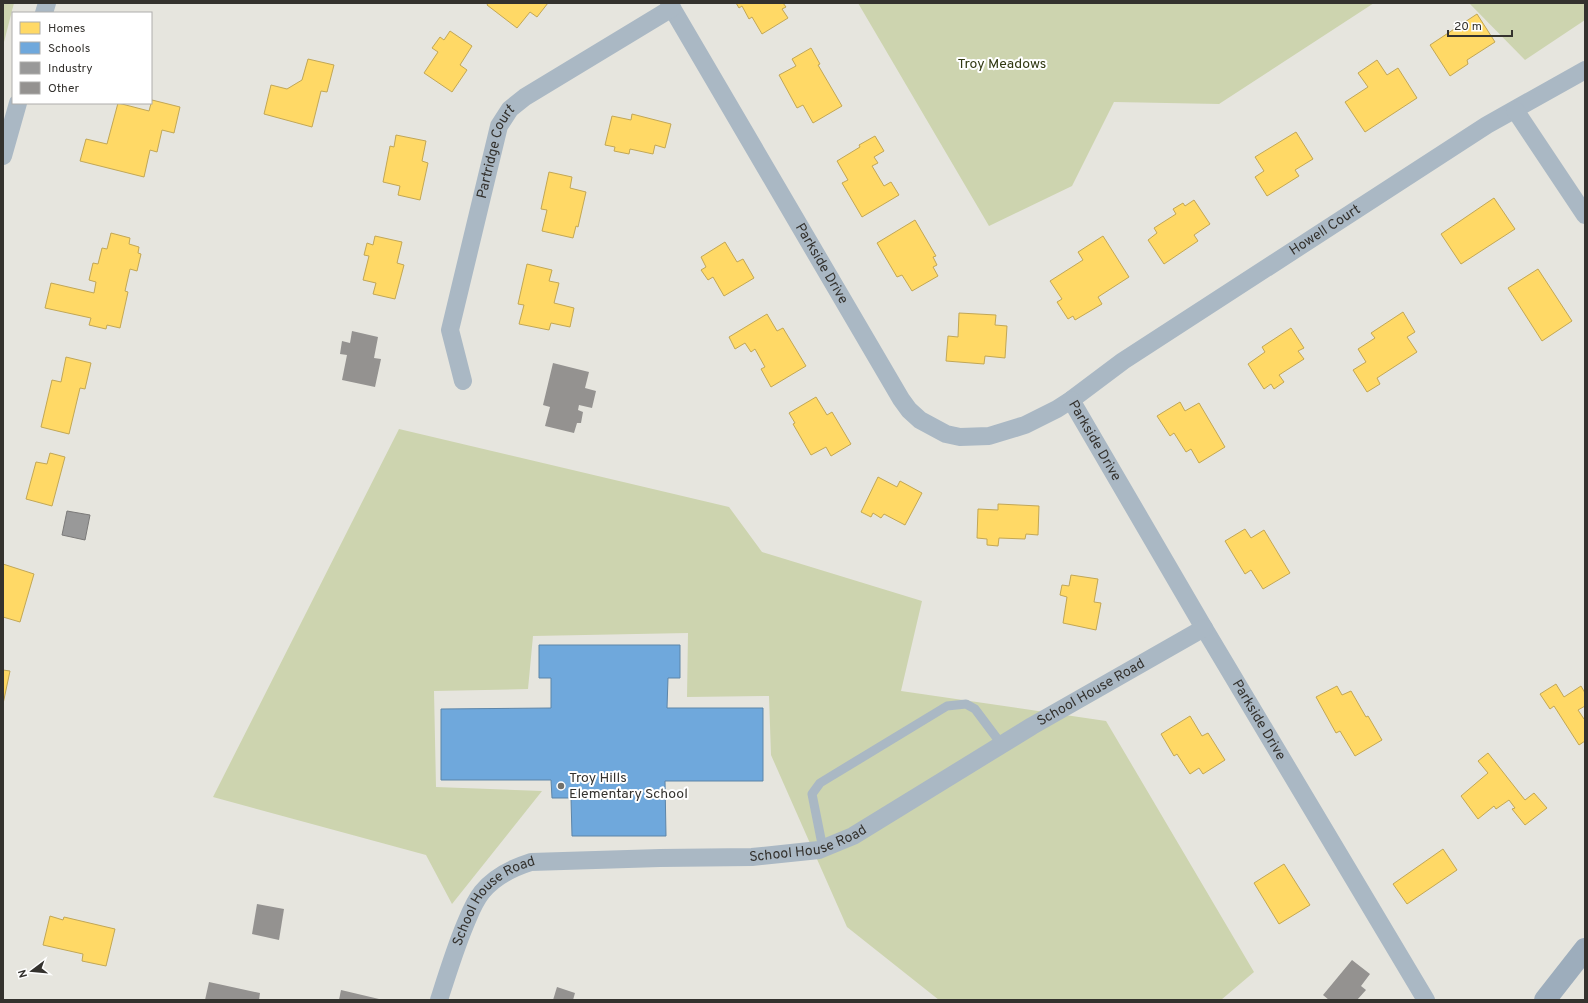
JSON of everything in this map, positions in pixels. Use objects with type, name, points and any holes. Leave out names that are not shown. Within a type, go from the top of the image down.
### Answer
[{"type":"main road","points":[[1545,1000],[1585,949]]},
{"type":"street","name":"Partridge Court","points":[[463,381],[450,330],[499,126],[510,109],[525,97],[670,6]]},
{"type":"street","name":"Parkside Drive","points":[[670,6],[909,410],[920,420],[946,434],[960,437],[990,436],[1025,425],[1057,409],[1071,400],[1204,628],[1426,1000]]},
{"type":"street","name":"Howell Court","points":[[1071,400],[1123,361],[1487,125],[1585,70]]},
{"type":"street","points":[[3,156],[7,127],[18,104]]},
{"type":"street","points":[[1515,110],[1585,215]]},
{"type":"street","name":"School House Road","points":[[439,1000],[456,948],[474,904],[482,892],[504,873],[531,862],[752,857],[819,850],[852,836],[1002,745],[1204,628]]},
{"type":"lane","points":[[823,848],[812,794],[820,783],[947,706],[966,704],[976,709],[1002,745]]},
{"type":"green space","points":[[3,3],[14,3],[3,46]]},
{"type":"green space","name":"Troy Meadows","points":[[858,3],[1374,3],[1219,104],[1114,102],[1072,186],[989,226]]},
{"type":"green space","points":[[1469,3],[1585,3],[1585,20],[1525,60]]},
{"type":"green space","points":[[399,429],[729,507],[762,552],[922,601],[901,691],[1106,721],[1254,972],[1221,1000],[939,1000],[847,927],[771,755],[769,696],[687,697],[688,633],[533,636],[528,689],[434,691],[436,787],[542,791],[452,904],[426,855],[213,797]]},
{"type":"building: Homes","points":[[488,3],[548,3],[537,17],[530,12],[517,28],[487,5]]},
{"type":"building: Homes","points":[[736,3],[783,3],[786,7],[782,9],[788,18],[762,34],[752,17],[749,19],[742,6],[739,8]]},
{"type":"building: Homes","points":[[1477,14],[1495,42],[1467,60],[1468,64],[1450,76],[1430,45]]},
{"type":"building: Homes","points":[[450,31],[472,46],[460,65],[467,70],[452,92],[424,73],[438,52],[432,48],[440,37],[444,40]]},
{"type":"building: Homes","points":[[811,48],[820,64],[818,65],[842,106],[813,123],[803,105],[797,108],[779,75],[796,66],[792,59]]},
{"type":"building: Homes","points":[[308,59],[334,65],[327,92],[321,91],[312,127],[264,114],[271,85],[287,89],[302,80]]},
{"type":"building: Homes","points":[[1377,60],[1387,75],[1398,68],[1417,98],[1365,132],[1345,102],[1368,87],[1358,73]]},
{"type":"building: Homes","points":[[152,100],[180,107],[174,133],[162,130],[157,152],[150,150],[144,177],[80,161],[86,139],[107,144],[118,104],[149,111]]},
{"type":"building: Homes","points":[[632,114],[671,124],[665,148],[655,145],[653,154],[630,149],[629,154],[614,151],[615,147],[605,145],[612,116],[631,120]]},
{"type":"building: Homes","points":[[1296,132],[1313,159],[1295,170],[1299,176],[1267,196],[1255,177],[1264,171],[1255,157]]},
{"type":"building: Homes","points":[[396,135],[426,141],[422,161],[428,163],[420,200],[398,195],[400,186],[383,182],[390,146],[394,147]]},
{"type":"building: Homes","points":[[875,136],[884,151],[874,157],[878,163],[872,166],[884,186],[891,182],[899,195],[862,217],[842,183],[848,180],[837,161],[860,147],[859,145]]},
{"type":"building: Homes","points":[[549,172],[572,177],[570,188],[586,192],[578,227],[576,226],[573,238],[542,231],[547,210],[541,209]]},
{"type":"building: Homes","points":[[1494,198],[1515,229],[1461,264],[1441,234]]},
{"type":"building: Homes","points":[[1194,200],[1210,224],[1194,235],[1198,241],[1164,264],[1148,240],[1157,233],[1154,228],[1176,214],[1173,209],[1183,203],[1185,206]]},
{"type":"building: Homes","points":[[915,220],[936,256],[933,257],[937,265],[933,267],[938,276],[912,291],[902,275],[897,277],[877,243]]},
{"type":"building: Homes","points":[[111,233],[130,238],[129,244],[139,247],[138,253],[141,254],[137,271],[130,269],[125,291],[128,292],[120,328],[107,325],[106,329],[89,325],[91,318],[45,308],[51,283],[94,293],[96,282],[89,280],[93,263],[98,264],[102,248],[107,249]]},
{"type":"building: Homes","points":[[375,236],[402,242],[397,263],[404,265],[395,299],[373,294],[376,283],[363,280],[369,256],[364,255],[367,243],[373,245]]},
{"type":"building: Homes","points":[[1103,236],[1129,277],[1098,297],[1102,304],[1075,320],[1073,316],[1068,319],[1057,302],[1062,299],[1050,281],[1083,260],[1078,252]]},
{"type":"building: Homes","points":[[725,242],[737,262],[743,259],[754,278],[724,296],[713,277],[708,280],[701,270],[706,267],[701,257]]},
{"type":"building: Homes","points":[[527,264],[552,270],[549,281],[559,283],[554,303],[574,308],[570,327],[551,323],[549,330],[519,324],[524,305],[518,304]]},
{"type":"building: Homes","points":[[1538,269],[1572,321],[1542,341],[1508,288]]},
{"type":"building: Homes","points":[[1403,312],[1415,332],[1407,337],[1417,352],[1377,378],[1380,384],[1367,392],[1353,370],[1366,362],[1358,349],[1375,338],[1371,333]]},
{"type":"building: Homes","points":[[959,313],[996,315],[995,325],[1007,326],[1005,358],[985,356],[984,364],[946,361],[948,336],[958,337]]},
{"type":"building: Homes","points":[[767,314],[777,331],[783,328],[806,366],[771,387],[761,369],[765,367],[755,349],[751,352],[745,343],[735,349],[729,337]]},
{"type":"building: Homes","points":[[1291,328],[1304,348],[1298,351],[1304,359],[1279,375],[1284,382],[1274,389],[1271,384],[1264,389],[1248,364],[1265,352],[1262,347]]},
{"type":"building: Homes","points":[[66,357],[91,363],[85,389],[80,388],[69,434],[41,427],[52,380],[61,382]]},
{"type":"building: Homes","points":[[816,397],[827,415],[832,412],[851,444],[831,456],[826,447],[811,455],[793,424],[795,423],[789,413]]},
{"type":"building: Homes","points":[[1180,402],[1185,411],[1199,403],[1225,447],[1199,463],[1191,449],[1186,452],[1174,433],[1170,436],[1157,416]]},
{"type":"building: Homes","points":[[50,453],[65,457],[52,506],[26,499],[36,462],[47,464]]},
{"type":"building: Homes","points":[[878,477],[897,487],[900,481],[922,493],[905,525],[884,514],[881,518],[873,513],[871,517],[861,512]]},
{"type":"building: Homes","points":[[998,504],[1039,506],[1038,535],[1026,534],[1025,539],[999,538],[998,546],[987,545],[987,539],[977,538],[978,509],[998,510]]},
{"type":"building: Homes","points":[[1245,529],[1251,538],[1264,530],[1290,573],[1263,589],[1251,570],[1245,574],[1225,541]]},
{"type":"building: Homes","points":[[3,564],[34,574],[20,622],[3,617]]},
{"type":"building: Homes","points":[[1071,575],[1098,579],[1094,602],[1101,603],[1096,630],[1063,623],[1067,597],[1060,595],[1062,585],[1069,586]]},
{"type":"building: Homes","points":[[3,670],[10,671],[3,704]]},
{"type":"building: Homes","points":[[1556,684],[1564,697],[1581,686],[1585,693],[1585,706],[1578,710],[1585,719],[1585,741],[1579,745],[1554,706],[1550,709],[1540,694]]},
{"type":"building: Homes","points":[[1337,686],[1342,695],[1351,691],[1366,717],[1368,716],[1382,740],[1355,756],[1340,731],[1336,733],[1316,697]]},
{"type":"building: Homes","points":[[1190,716],[1202,736],[1208,733],[1225,760],[1203,774],[1199,768],[1190,774],[1177,754],[1174,756],[1161,734]]},
{"type":"building: Homes","points":[[1488,753],[1525,800],[1534,793],[1547,808],[1525,825],[1512,809],[1515,808],[1509,800],[1496,809],[1494,806],[1478,819],[1461,796],[1488,773],[1478,761]]},
{"type":"building: Homes","points":[[1443,849],[1457,870],[1407,904],[1393,884]]},
{"type":"building: Homes","points":[[1284,864],[1310,905],[1279,924],[1254,883]]},
{"type":"building: Homes","points":[[50,916],[63,920],[64,917],[115,929],[106,966],[82,961],[83,954],[43,945]]},
{"type":"building: Schools","points":[[539,645],[680,645],[680,678],[668,678],[667,708],[763,708],[763,781],[665,781],[666,836],[572,836],[571,798],[552,798],[551,780],[441,780],[441,709],[551,708],[551,678],[539,678]]},
{"type":"building: Industry","points":[[67,511],[90,515],[85,540],[62,535]]},
{"type":"building: Other","points":[[352,331],[378,337],[374,358],[381,359],[375,387],[342,380],[347,355],[340,354],[342,341],[350,343]]},
{"type":"building: Other","points":[[553,363],[589,372],[585,388],[596,391],[592,408],[579,405],[578,410],[583,412],[581,423],[577,423],[574,433],[545,426],[550,407],[543,405]]},
{"type":"building: Other","points":[[257,904],[284,909],[279,940],[252,934]]},
{"type":"building: Other","points":[[1352,960],[1370,974],[1361,986],[1366,990],[1357,1000],[1329,1000],[1323,995]]},
{"type":"building: Other","points":[[209,982],[260,993],[259,1000],[205,1000]]},
{"type":"building: Other","points":[[557,987],[575,993],[573,1000],[553,1000]]},
{"type":"building: Other","points":[[341,990],[379,999],[379,1000],[339,1000]]},
{"type":"place","name":"Troy Hills Elementary School","points":[[561,786]]}]
